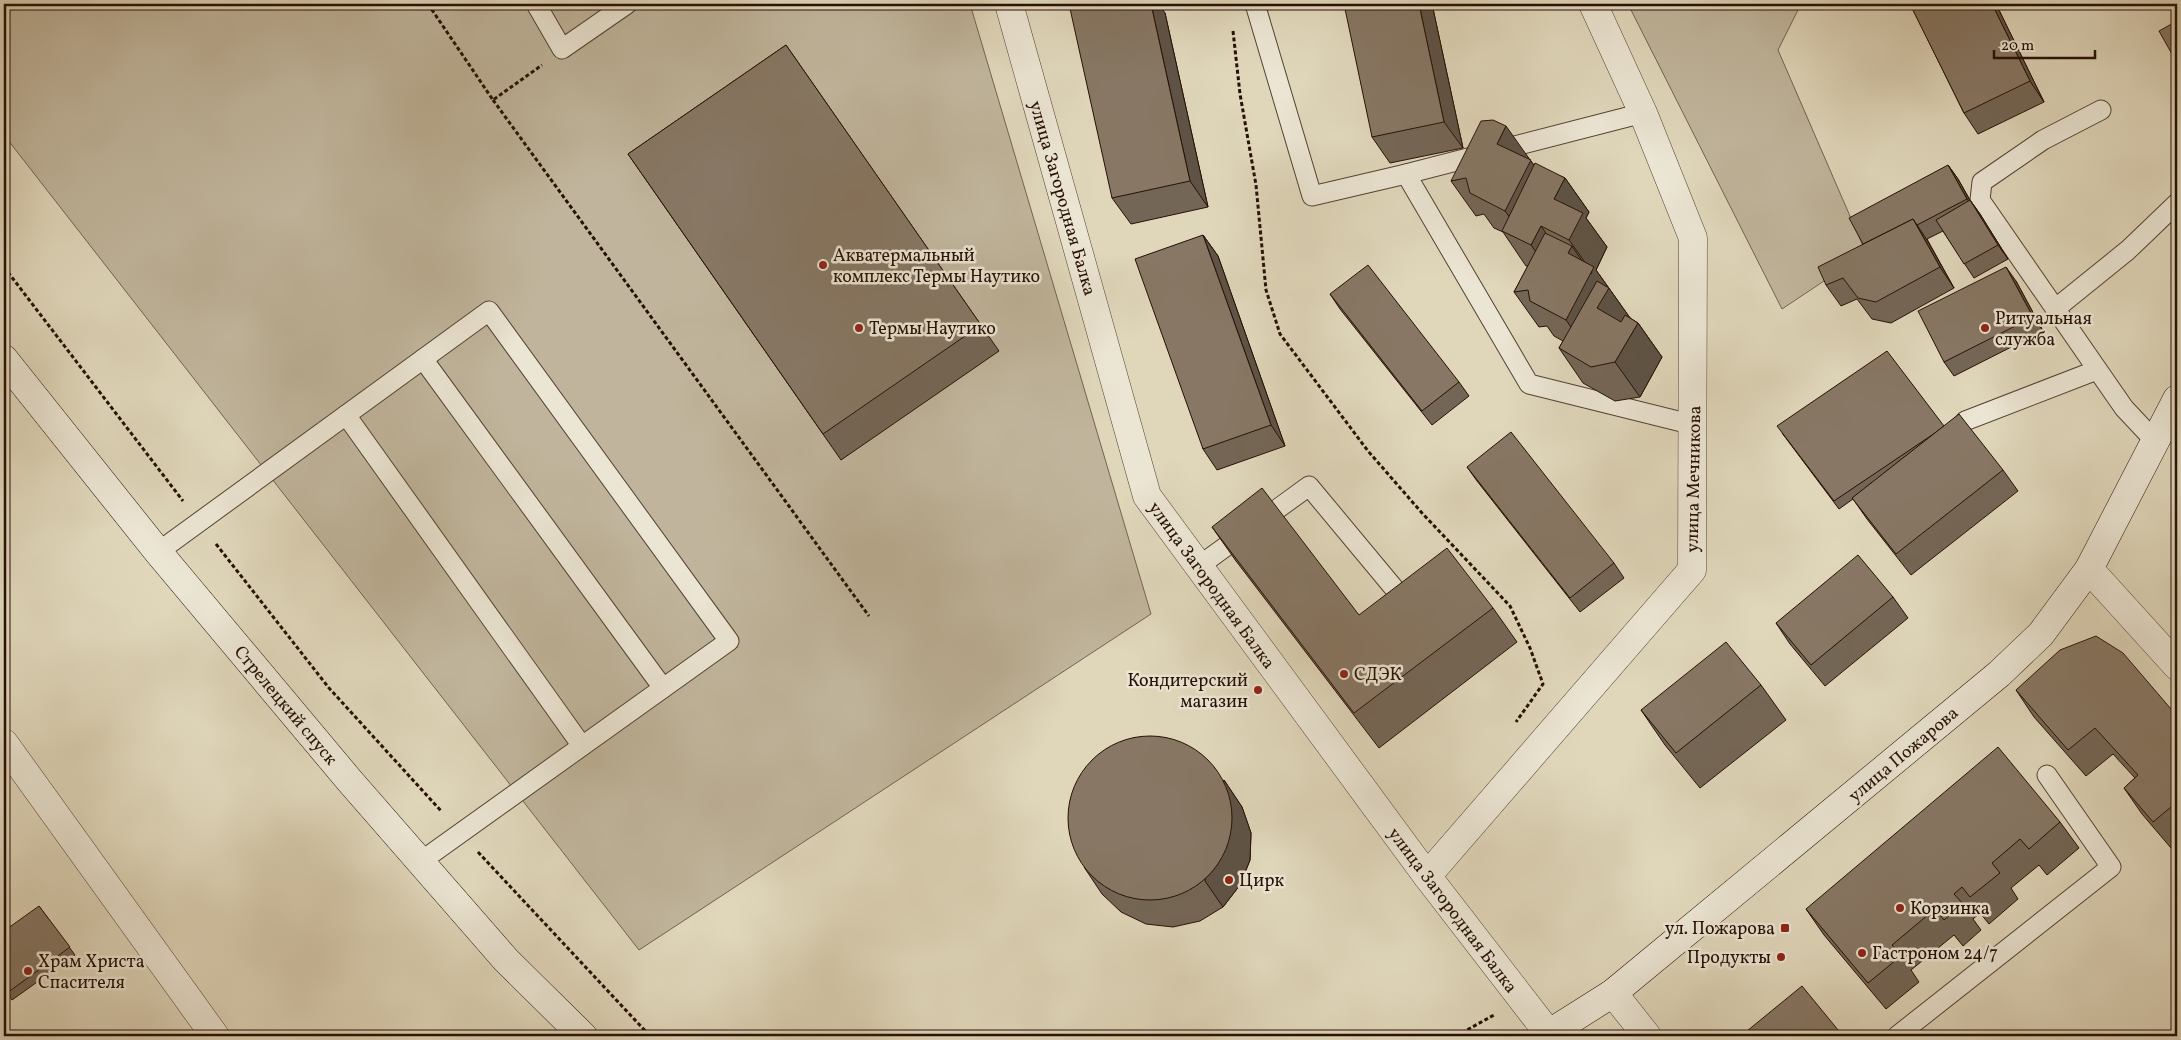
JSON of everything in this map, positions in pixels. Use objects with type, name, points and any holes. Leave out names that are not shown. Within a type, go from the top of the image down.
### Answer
[{"type":"street","name":"улица Загородная Балка","points":[[1008,4],[1147,496],[1427,876],[1547,1035]]},
{"type":"street","name":"улица Мечникова","points":[[1427,876],[1692,570],[1694,424],[1693,238],[1643,113],[1593,4]]},
{"type":"street","name":"Стрелецкий спуск","points":[[4,359],[158,552],[349,780],[506,960],[584,1036]]},
{"type":"street","name":"улица Пожарова","points":[[1547,1035],[1613,993],[1999,674],[2041,634],[2089,569],[2154,440],[2177,399]]},
{"type":"street","points":[[2089,569],[2177,666]]},
{"type":"street","points":[[4,743],[215,1036]]},
{"type":"street","points":[[1613,993],[1647,1036]]},
{"type":"lane","points":[[536,4],[562,49],[626,4]]},
{"type":"lane","points":[[1255,4],[1312,196],[1406,174],[1643,113]]},
{"type":"lane","points":[[2101,110],[2043,140],[1982,182],[1980,200],[2124,408],[2154,440]]},
{"type":"lane","points":[[1406,174],[1529,384],[1694,424]]},
{"type":"lane","points":[[2055,309],[2128,250],[2177,203]]},
{"type":"lane","points":[[158,552],[489,311],[729,641],[420,862]]},
{"type":"lane","points":[[423,359],[663,688]]},
{"type":"lane","points":[[1965,421],[2097,370]]},
{"type":"lane","points":[[346,415],[582,746]]},
{"type":"lane","points":[[1199,566],[1309,486],[1398,593]]},
{"type":"lane","points":[[1897,1036],[2111,867],[2046,775]]},
{"type":"path","points":[[428,4],[493,100],[869,616]]},
{"type":"path","points":[[1232,22],[1240,94],[1256,185],[1266,290],[1280,334],[1368,451],[1422,513],[1510,606],[1530,648],[1543,684],[1515,723]]},
{"type":"path","points":[[493,100],[562,49]]},
{"type":"path","points":[[4,267],[329,688],[650,1036]]},
{"type":"path","points":[[1456,1036],[1521,1000]]},
{"type":"shaded area","points":[[4,4],[970,4],[1151,614],[639,950],[4,135]]},
{"type":"shaded area","points":[[1628,4],[1801,4],[1778,50],[1866,253],[1782,309]]},
{"type":"building","points":[[1069,4],[1151,4],[1190,181],[1112,198]]},
{"type":"building","points":[[1344,4],[1419,4],[1444,122],[1372,137]]},
{"type":"building","points":[[1910,4],[1992,4],[2030,81],[1964,113]]},
{"type":"building","points":[[2177,21],[2177,63],[2159,31]]},
{"type":"building","name":"Акватермальный комплекс Термы Наутико","points":[[786,45],[981,325],[823,434],[628,154]]},
{"type":"building","points":[[1493,120],[1506,126],[1497,144],[1531,160],[1505,211],[1470,193],[1466,178],[1451,181],[1481,121]]},
{"type":"building","points":[[1535,163],[1565,178],[1554,199],[1583,213],[1569,240],[1541,226],[1531,245],[1502,231]]},
{"type":"building","points":[[1948,165],[1967,199],[1917,225],[1913,219],[1863,244],[1849,218]]},
{"type":"building","points":[[1970,200],[1998,245],[1964,264],[1936,220]]},
{"type":"building","points":[[1913,219],[1940,267],[1876,302],[1858,298],[1843,278],[1826,285],[1818,267]]},
{"type":"building","points":[[1545,233],[1572,246],[1568,253],[1594,267],[1566,320],[1530,301],[1528,290],[1514,292]]},
{"type":"building","points":[[1203,235],[1271,425],[1203,449],[1135,259]]},
{"type":"building","points":[[1368,265],[1459,382],[1422,411],[1330,294]]},
{"type":"building","name":"Ритуальная служба","points":[[2006,267],[2033,317],[1944,362],[1918,311]]},
{"type":"building","points":[[1597,281],[1609,288],[1597,308],[1621,322],[1625,315],[1638,323],[1615,362],[1591,367],[1559,348]]},
{"type":"building","points":[[1887,351],[1944,426],[1834,501],[1777,426]]},
{"type":"building","points":[[1959,414],[2003,470],[1896,554],[1852,498]]},
{"type":"building","points":[[1511,432],[1614,563],[1570,598],[1467,467]]},
{"type":"building","points":[[2177,474],[2177,491],[2174,488]]},
{"type":"building","points":[[1262,488],[1359,615],[1447,548],[1493,608],[1354,713],[1212,527]]},
{"type":"building","points":[[1858,555],[1893,597],[1811,665],[1776,623]]},
{"type":"building","points":[[2096,636],[2123,653],[2177,716],[2177,802],[2153,822],[2124,788],[2138,775],[2095,728],[2068,750],[2016,690],[2060,650]]},
{"type":"building","points":[[1726,642],[1761,685],[1676,753],[1641,710]]},
{"type":"building","points":[[1158,736],[1181,742],[1196,750],[1208,760],[1218,772],[1229,794],[1232,818],[1229,842],[1218,864],[1208,876],[1196,886],[1174,897],[1142,900],[1126,897],[1104,886],[1082,864],[1071,842],[1068,810],[1071,794],[1082,772],[1104,750],[1126,739]]},
{"type":"building","points":[[1998,747],[2060,822],[2029,849],[2020,839],[1992,863],[2000,873],[1970,897],[1962,887],[1954,894],[1963,904],[1944,920],[1935,909],[1892,945],[1901,956],[1868,983],[1806,909]]},
{"type":"building","name":"Храм Христа Спасителя","points":[[39,906],[70,947],[7,993],[4,988],[4,931]]},
{"type":"building","points":[[1802,986],[1843,1036],[1751,1036],[1747,1031]]},
{"type":"place","name":"Акватермальный комплекс Термы Наутико","points":[[823,265]]},
{"type":"place","name":"Термы Наутико","points":[[859,328]]},
{"type":"place","name":"Ритуальная служба","points":[[1985,328]]},
{"type":"place","name":"СДЭК","points":[[1344,674]]},
{"type":"place","name":"Кондитерский магазин","points":[[1258,690]]},
{"type":"place","name":"Цирк","points":[[1229,880]]},
{"type":"place","name":"Корзинка","points":[[1900,908]]},
{"type":"place","name":"ул. Пожарова","points":[[1785,928]]},
{"type":"place","name":"Гастроном 24/7","points":[[1862,953]]},
{"type":"place","name":"Продукты","points":[[1781,957]]},
{"type":"place","name":"Храм Христа Спасителя","points":[[28,971]]}]
